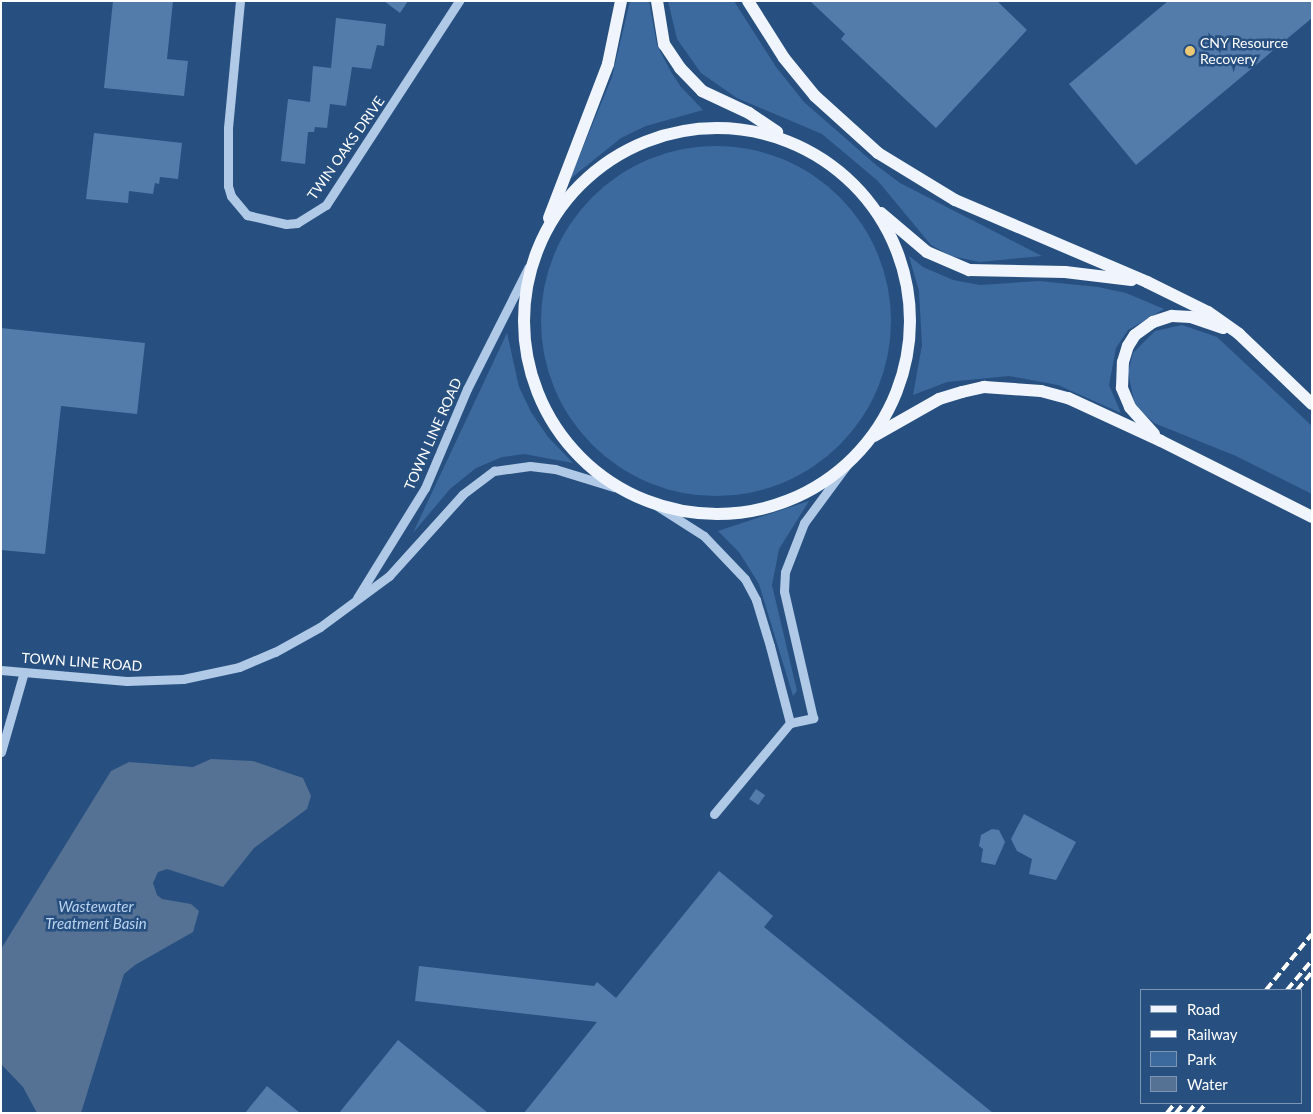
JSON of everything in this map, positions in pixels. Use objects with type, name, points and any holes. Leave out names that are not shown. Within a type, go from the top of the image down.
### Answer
[{"type":"main road","points":[[621,1],[608,64],[528,268],[524,316],[531,375],[555,428],[574,451],[614,487],[654,504],[696,513],[748,509],[783,502],[846,466],[874,436],[893,399],[907,356],[910,332],[904,270],[896,246],[874,207]]},
{"type":"main road","points":[[657,1],[664,44],[697,85],[749,113],[790,141],[835,167],[874,207],[927,252],[969,270],[1065,272],[1147,282]]},
{"type":"main road","points":[[748,1],[784,58],[815,96],[878,153],[955,200],[1147,282],[1208,312],[1239,334],[1312,404]]},
{"type":"main road","points":[[545,227],[587,180],[606,164],[639,144],[700,128],[749,129],[790,141]]},
{"type":"main road","points":[[1161,441],[1137,417],[1122,388],[1123,362],[1135,335],[1153,322],[1172,316],[1191,317],[1239,334]]},
{"type":"main road","points":[[874,436],[939,398],[984,387],[1008,387],[1068,398],[1272,495],[1312,517]]},
{"type":"main road","points":[[1272,495],[1312,507]]},
{"type":"street","name":"TWIN OAKS DRIVE","points":[[240,1],[228,128],[228,186],[231,196],[247,214],[286,224],[297,223],[326,206],[459,1]]},
{"type":"street","name":"TOWN LINE ROAD","points":[[352,604],[425,488],[467,389],[528,268]]},
{"type":"street","name":"TOWN LINE ROAD","points":[[1,670],[127,681],[183,679],[239,667],[276,652],[352,604],[389,576],[463,494],[494,471],[530,466],[555,469],[614,487]]},
{"type":"street","points":[[714,814],[790,723],[813,718],[784,591],[784,572],[804,523],[846,466]]},
{"type":"street","points":[[654,504],[704,536],[745,579],[756,600],[790,723]]},
{"type":"street","points":[[1,752],[24,672]]},
{"type":"green space","points":[[630,1],[649,1],[657,45],[681,87],[703,110],[646,126],[621,138],[570,179],[612,77]]},
{"type":"green space","points":[[668,1],[734,1],[776,67],[804,102],[876,165],[900,183],[1042,256],[980,262],[951,256],[931,245],[878,181],[822,134],[737,98],[701,73],[677,39]]},
{"type":"green space","points":[[716,146],[750,149],[783,159],[813,176],[840,197],[861,224],[878,254],[888,287],[891,321],[888,355],[878,388],[861,418],[840,445],[813,466],[783,483],[750,493],[716,496],[682,493],[649,483],[619,466],[592,445],[571,418],[554,388],[544,355],[541,321],[544,287],[554,254],[571,224],[592,197],[619,176],[649,159],[682,149]]},
{"type":"green space","points":[[909,256],[923,267],[953,280],[980,285],[1039,281],[1098,287],[1126,293],[1164,309],[1128,330],[1116,348],[1109,385],[1121,413],[1058,385],[1009,376],[947,382],[913,395],[922,345],[919,291]]},
{"type":"green space","points":[[1182,325],[1217,337],[1312,426],[1312,494],[1236,456],[1154,423],[1135,406],[1128,372],[1133,353],[1155,331]]},
{"type":"green space","points":[[507,333],[519,387],[531,412],[548,437],[573,463],[524,454],[502,457],[476,468],[450,489],[413,533]]},
{"type":"green space","points":[[809,501],[779,549],[772,585],[797,691],[793,696],[759,584],[739,552],[718,531]]},
{"type":"water","name":"Wastewater Treatment Basin","points":[[211,759],[253,761],[303,778],[311,796],[307,809],[254,848],[223,887],[167,869],[158,872],[153,883],[157,895],[162,899],[191,904],[199,911],[193,932],[135,965],[124,974],[81,1113],[37,1113],[23,1087],[1,1064],[1,949],[111,771],[129,762],[193,767]]},
{"type":"building","points":[[113,1],[173,1],[167,59],[188,61],[184,96],[104,88]]},
{"type":"building","points":[[384,1],[408,1],[400,13]]},
{"type":"building","points":[[810,1],[997,1],[1027,30],[936,128],[841,39],[845,34]]},
{"type":"building","name":"CNY Resource Recovery","points":[[1168,1],[1312,1],[1312,18],[1136,165],[1069,84]]},
{"type":"building","points":[[336,18],[386,24],[384,46],[377,45],[371,69],[352,67],[346,106],[330,104],[327,128],[315,127],[314,132],[308,132],[305,164],[281,161],[288,99],[310,102],[313,66],[331,68]]},
{"type":"building","points":[[94,133],[182,143],[178,179],[160,177],[159,184],[155,183],[153,194],[129,191],[128,203],[86,199]]},
{"type":"building","points":[[1,328],[145,343],[137,414],[61,406],[45,554],[1,550]]},
{"type":"building","points":[[756,789],[765,795],[758,805],[749,799]]},
{"type":"building","points":[[1024,814],[1076,842],[1056,880],[1029,874],[1032,859],[1017,851],[1011,839]]},
{"type":"building","points":[[992,829],[999,830],[1005,842],[995,865],[981,862],[983,849],[979,846],[981,835]]},
{"type":"building","points":[[719,871],[773,916],[764,927],[993,1113],[524,1113],[597,1022],[415,1001],[419,966],[594,986],[597,982],[616,998]]},
{"type":"building","points":[[398,1040],[488,1113],[339,1113]]},
{"type":"building","points":[[267,1086],[300,1113],[245,1113]]},
{"type":"railway","points":[[1267,989],[1312,934]]},
{"type":"railway","points":[[1288,989],[1312,960]]},
{"type":"railway","points":[[1298,989],[1312,972]]},
{"type":"railway","points":[[1167,1113],[1174,1104]]},
{"type":"railway","points":[[1176,1113],[1183,1104]]},
{"type":"railway","points":[[1188,1113],[1195,1104]]},
{"type":"railway","points":[[1198,1113],[1205,1104]]},
{"type":"place","name":"CNY Resource Recovery","points":[[1190,51]]}]
